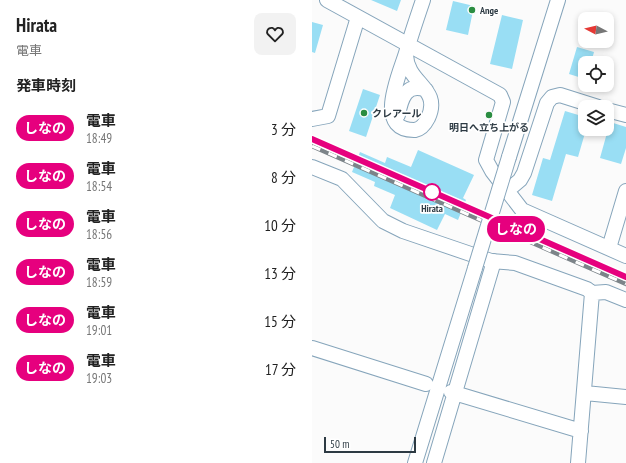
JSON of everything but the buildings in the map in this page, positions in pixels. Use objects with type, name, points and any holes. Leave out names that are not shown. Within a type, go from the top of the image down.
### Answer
[{"type":"street","points":[[327,0],[358,17],[407,50],[500,95],[503,102],[486,160],[507,191],[522,210],[626,256]]},
{"type":"street","points":[[407,50],[411,73],[426,90],[433,103],[426,123],[415,130],[408,130],[400,126],[394,120],[392,103],[397,76],[423,0]]},
{"type":"street","points":[[415,463],[558,0]]},
{"type":"street","points":[[312,119],[328,116],[358,17]]},
{"type":"street","points":[[400,126],[398,116],[404,94],[411,88],[426,90]]},
{"type":"street","points":[[507,191],[520,180],[524,173],[547,103],[552,97],[560,96],[578,101]]},
{"type":"street","points":[[614,112],[626,115]]},
{"type":"street","points":[[312,167],[342,179],[383,221],[403,231],[494,261],[515,263],[587,288],[592,293],[585,393],[578,463]]},
{"type":"street","points":[[608,248],[626,191]]},
{"type":"street","points":[[434,463],[452,392],[494,261]]},
{"type":"street","points":[[592,293],[606,292],[626,300]]},
{"type":"street","points":[[312,348],[426,384]]},
{"type":"street","points":[[452,392],[581,431]]},
{"type":"street","points":[[585,393],[626,397]]},
{"type":"railway","points":[[312,139],[626,277]]},
{"type":"railway","points":[[312,146],[626,284]]},
{"type":"train","name":"しなの","points":[[312,139],[626,277]]},
{"type":"place","name":"Ange","points":[[472,10]]},
{"type":"place","name":"クレアール","points":[[364,113]]},
{"type":"place","name":"明日へ立ち上がる","points":[[489,115]]},
{"type":"place","name":"Hirata","points":[[432,192]]}]
